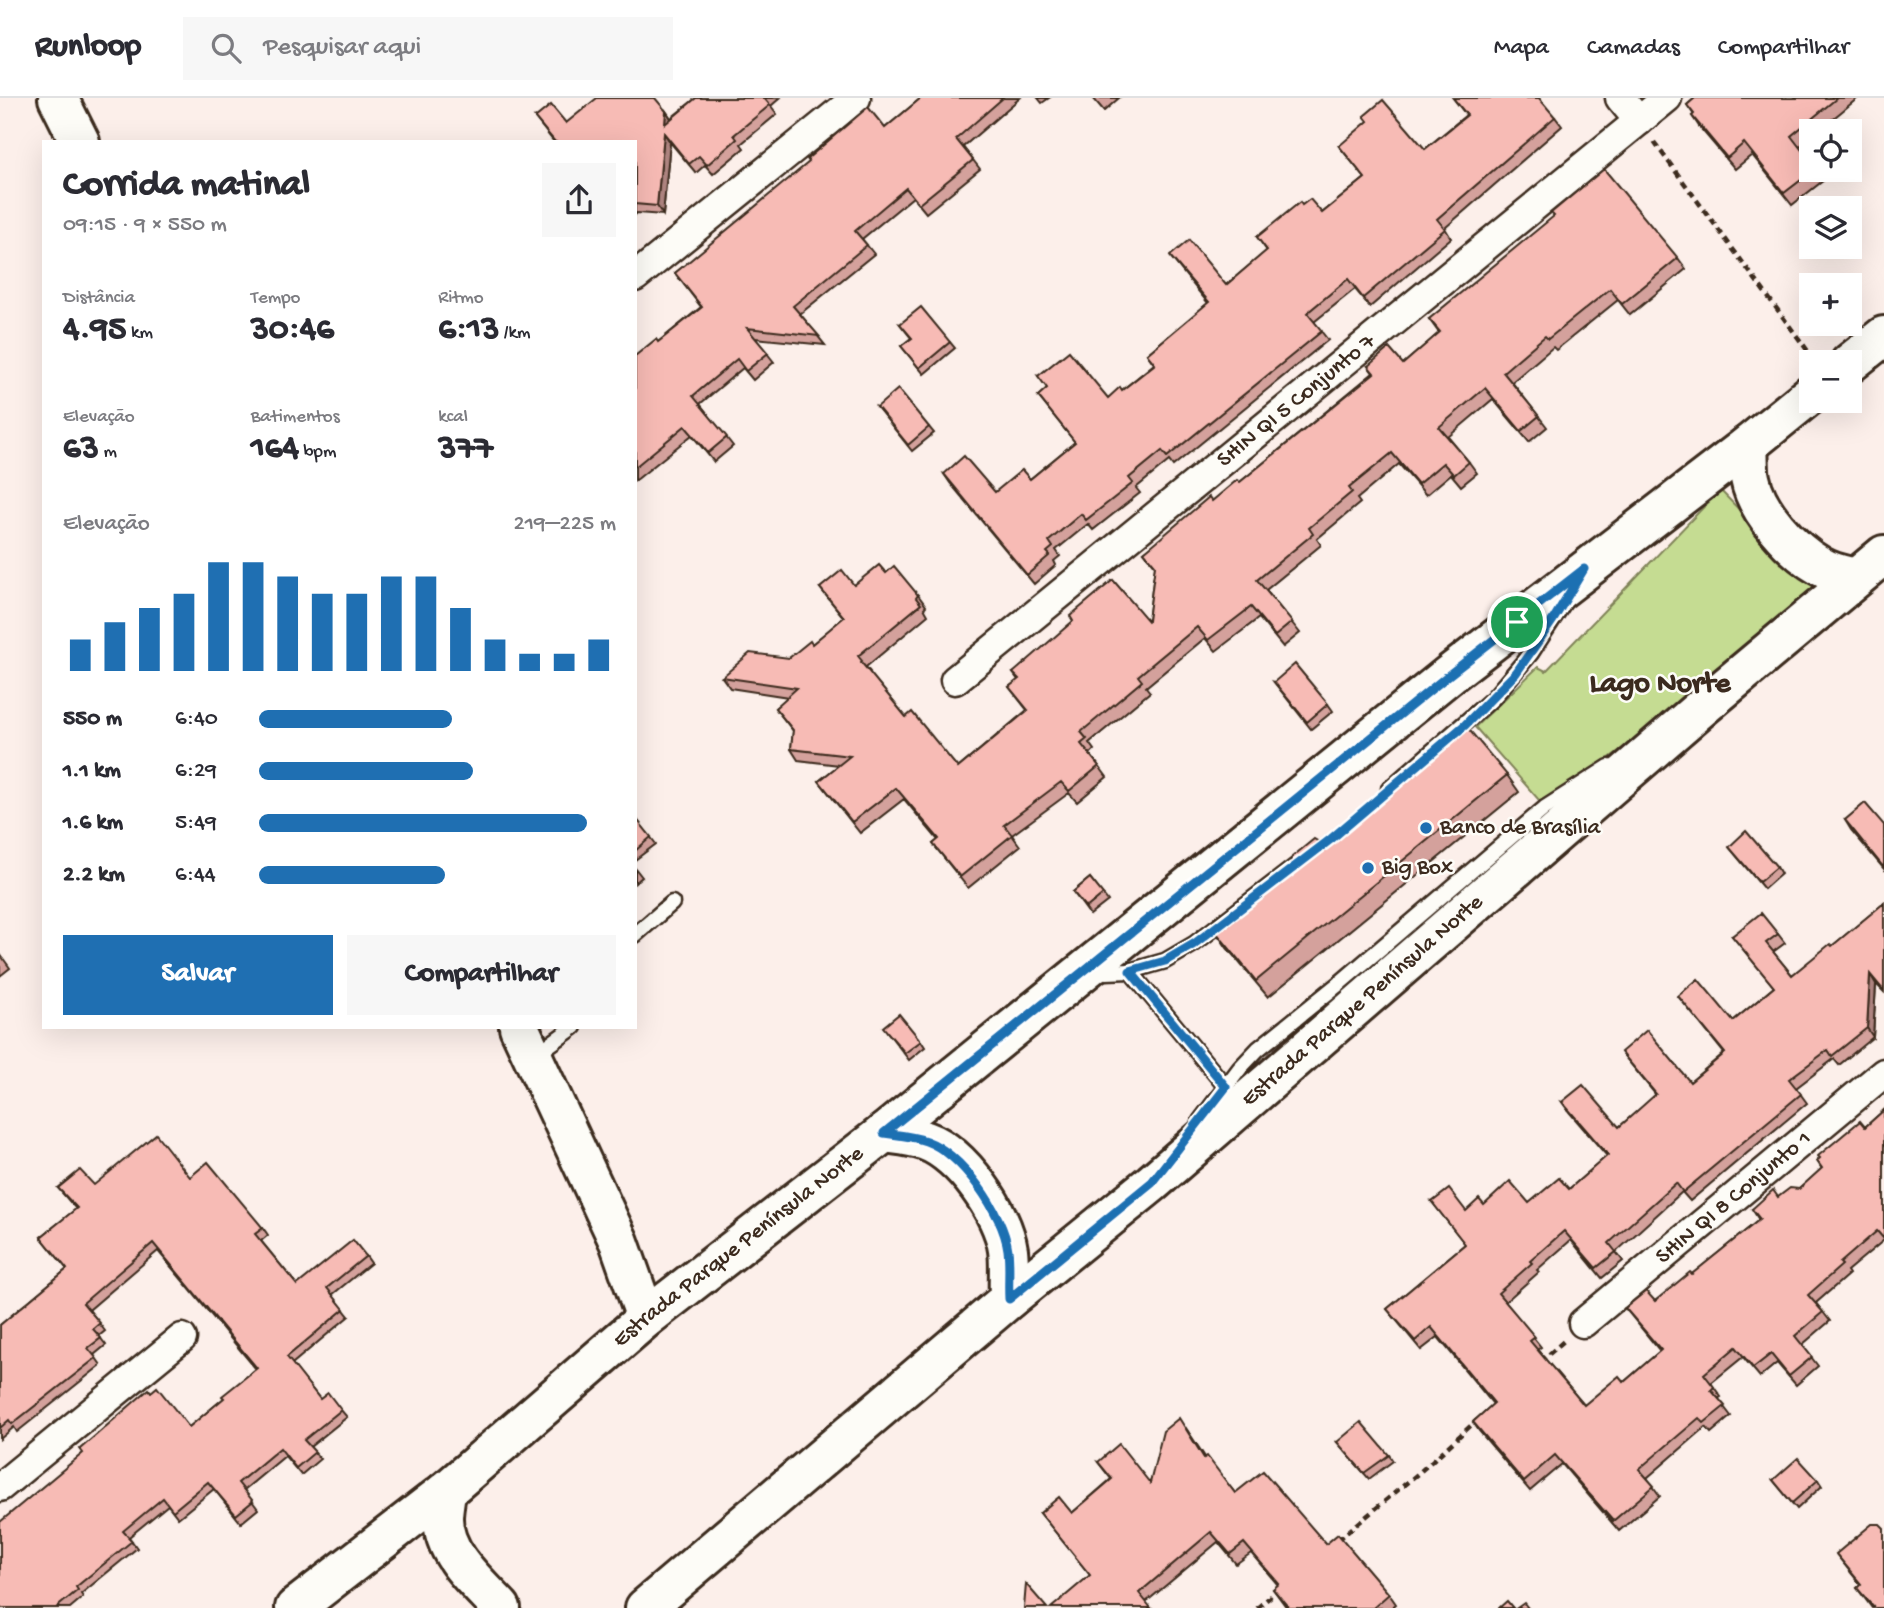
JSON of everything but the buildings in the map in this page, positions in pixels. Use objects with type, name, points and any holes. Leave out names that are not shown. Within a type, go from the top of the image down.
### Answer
[{"type":"main road","points":[[58,98],[79,140]]},
{"type":"main road","points":[[1862,353],[1884,336]]},
{"type":"main road","name":"Estrada Parque Península Norte","points":[[295,1608],[446,1491],[646,1318],[884,1133],[1450,674],[1799,404]]},
{"type":"main road","points":[[1748,445],[1750,480],[1761,506],[1773,524],[1818,565],[1832,572],[1870,566]]},
{"type":"main road","name":"Estrada Parque Península Norte","points":[[645,1608],[1009,1299],[1152,1182],[1701,708],[1870,566]]},
{"type":"main road","points":[[526,1042],[619,1242],[646,1318]]},
{"type":"main road","points":[[884,1133],[929,1141],[962,1167],[978,1185],[1002,1227],[1008,1250],[1009,1299]]},
{"type":"main road","points":[[619,1242],[649,1273],[677,1294]]},
{"type":"main road","points":[[446,1491],[443,1519],[445,1535],[452,1553],[501,1608]]},
{"type":"street","points":[[637,276],[856,98]]},
{"type":"street","points":[[1620,98],[1639,121]]},
{"type":"street","name":"SHIN QI 5 Conjunto 7","points":[[954,680],[1667,98]]},
{"type":"street","name":"SHIN QI 8 Conjunto 1","points":[[1583,1323],[1884,1073]]},
{"type":"street","points":[[0,1487],[182,1338]]},
{"type":"lane","points":[[1383,795],[1465,725],[1516,673],[1584,569]]},
{"type":"lane","points":[[1152,1182],[1258,1049],[1545,808],[1701,708]]},
{"type":"lane","points":[[1087,968],[1106,972],[1130,971],[1165,961],[1194,944],[1310,855]]},
{"type":"lane","points":[[637,933],[672,903]]},
{"type":"lane","points":[[1130,971],[1226,1087]]},
{"type":"lane","points":[[526,1042],[568,1029]]},
{"type":"path","points":[[1639,121],[1807,350]]},
{"type":"path","points":[[1533,1369],[1583,1323]]},
{"type":"path","points":[[1329,1548],[1421,1471],[1482,1415]]},
{"type":"path","points":[[1257,1608],[1277,1591]]},
{"type":"green space","points":[[1720,490],[1823,596],[1545,807],[1475,727],[1538,667],[1546,671]]},
{"type":"place","name":"Banco de Brasília","points":[[1426,828]]},
{"type":"place","name":"Big Box","points":[[1368,868]]},
{"type":"district","name":"Lago Norte","points":[[1660,685]]},
{"type":"route","points":[[1584,569],[1516,673],[1465,725],[1331,839],[1194,944],[1165,961],[1130,971],[1226,1087],[1152,1182],[1009,1299],[1008,1250],[1002,1227],[978,1185],[962,1167],[929,1141],[884,1133],[1517,622],[1584,569]]}]
